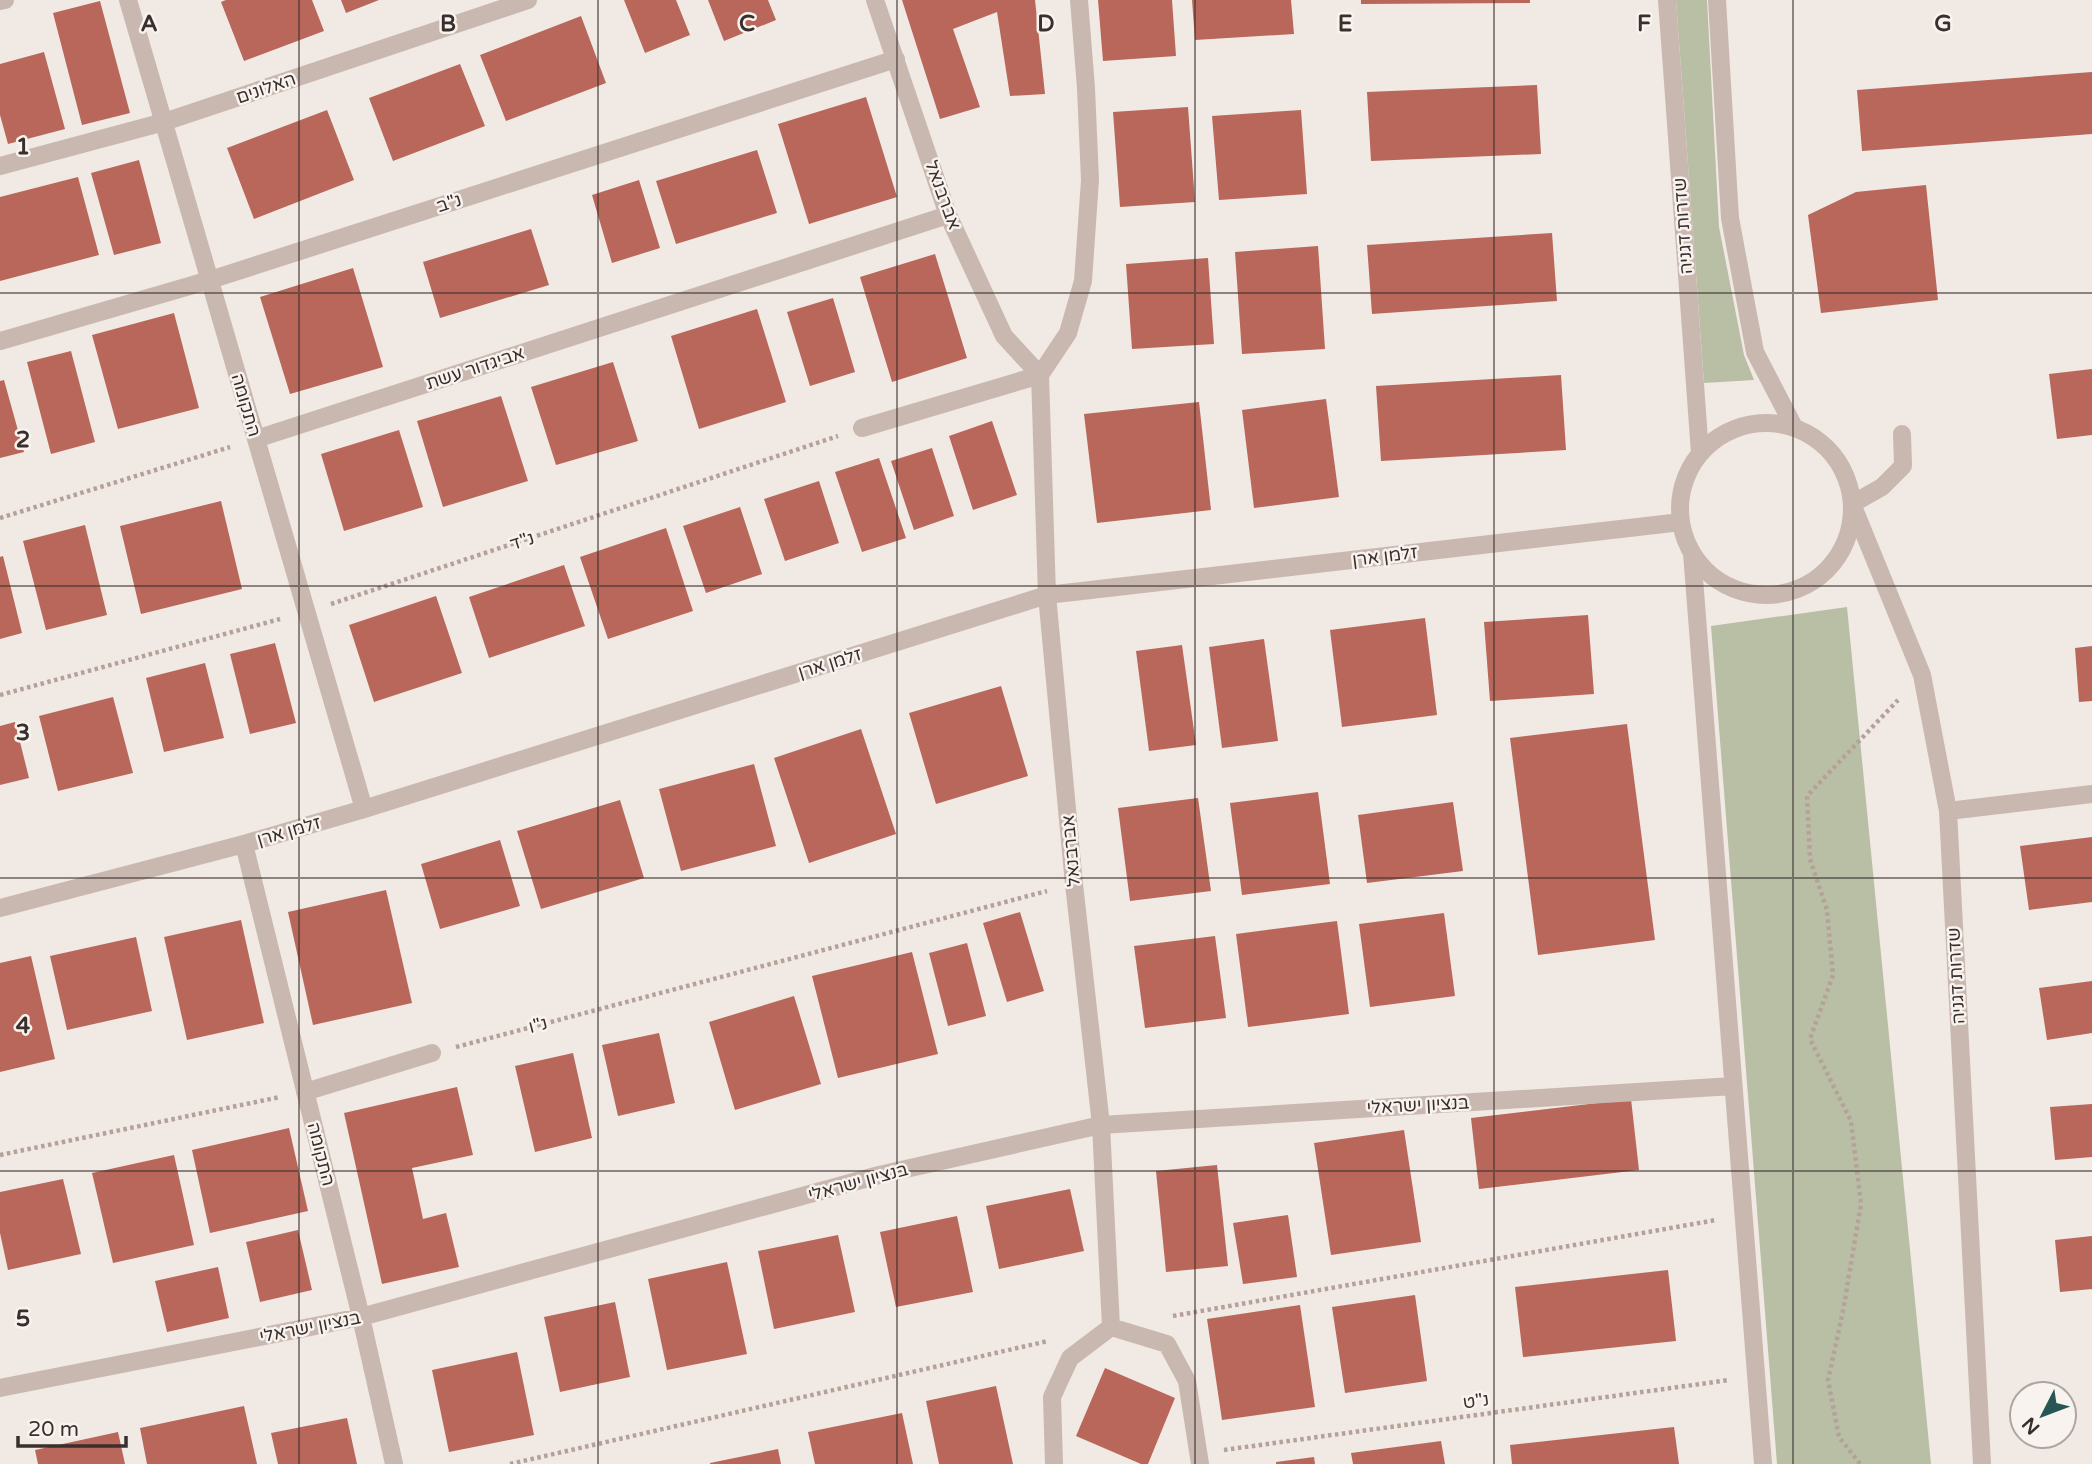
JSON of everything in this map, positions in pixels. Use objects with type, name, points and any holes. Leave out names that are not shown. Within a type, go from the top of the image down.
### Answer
[{"type":"street","name":"התקומה","points":[[128,0],[364,809]]},
{"type":"street","name":"האלונים","points":[[0,166],[164,122],[528,0]]},
{"type":"street","name":"אברבנאל","points":[[875,0],[948,215],[1004,336],[1040,375],[1047,595],[1074,884],[1101,1125],[1111,1326]]},
{"type":"street","points":[[862,428],[1040,375],[1068,333],[1083,281],[1090,180],[1079,0]]},
{"type":"street","name":"שדרות דגניה","points":[[1667,0],[1700,453]]},
{"type":"street","name":"שדרות דגניה","points":[[1717,0],[1730,218],[1755,352],[1794,427]]},
{"type":"street","name":"נ\"ב","points":[[0,341],[210,280],[897,59]]},
{"type":"street","name":"אביגדור עשת","points":[[256,439],[948,215]]},
{"type":"street","name":"שדרות דגניה","points":[[1763,1464],[1692,553],[1681,522],[1681,498],[1688,474],[1700,453],[1719,436],[1743,426],[1769,423],[1794,427],[1816,439],[1835,457],[1847,479],[1852,505],[1922,675],[1948,811],[1982,1464]]},
{"type":"street","points":[[1852,505],[1882,487],[1903,466],[1902,433]]},
{"type":"street","name":"שדרות דגניה","points":[[1692,553],[1711,575],[1735,589],[1763,595],[1792,592],[1817,579],[1837,559],[1849,533],[1852,505]]},
{"type":"street","name":"זלמן ארן","points":[[0,908],[244,844],[364,809],[1047,595],[1681,522]]},
{"type":"street","points":[[1948,811],[2092,794]]},
{"type":"street","name":"התקומה","points":[[244,844],[394,1464]]},
{"type":"street","points":[[305,1092],[432,1054]]},
{"type":"street","name":"בנציון ישראלי","points":[[0,1388],[360,1317],[879,1175],[1101,1125],[1733,1086]]},
{"type":"street","points":[[1054,1464],[1052,1397],[1070,1358],[1111,1326],[1167,1344],[1187,1381],[1200,1459]]},
{"type":"path","name":"נ\"ד","points":[[0,695],[306,612],[862,428]]},
{"type":"path","points":[[0,518],[256,439]]},
{"type":"path","points":[[1860,1464],[1839,1437],[1828,1380],[1861,1204],[1851,1121],[1810,1039],[1833,975],[1827,910],[1810,859],[1807,796],[1922,675]]},
{"type":"path","name":"נ\"ו","points":[[432,1054],[1074,884]]},
{"type":"path","points":[[0,1155],[305,1092]]},
{"type":"path","name":"נ\"ט","points":[[1200,1459],[1756,1377]]},
{"type":"green space","points":[[1676,0],[1707,0],[1719,227],[1744,355],[1754,380],[1704,383]]},
{"type":"green space","points":[[1847,607],[1931,1464],[1777,1464],[1711,626]]},
{"type":"building","points":[[312,0],[324,31],[244,61],[221,2]]},
{"type":"building","points":[[341,0],[379,0],[346,13]]},
{"type":"building","points":[[624,0],[676,0],[690,35],[645,53]]},
{"type":"building","points":[[708,0],[768,0],[776,20],[724,41]]},
{"type":"building","points":[[902,0],[1035,0],[1045,94],[1010,96],[997,12],[953,29],[980,107],[940,119]]},
{"type":"building","points":[[1098,0],[1172,0],[1176,56],[1103,61]]},
{"type":"building","points":[[1192,0],[1291,0],[1294,34],[1195,40]]},
{"type":"building","points":[[1361,0],[1530,0],[1530,3],[1361,4]]},
{"type":"building","points":[[100,1],[130,113],[82,125],[53,13]]},
{"type":"building","points":[[581,16],[606,83],[506,121],[480,55]]},
{"type":"building","points":[[44,52],[65,129],[8,144],[0,115],[0,64]]},
{"type":"building","points":[[460,64],[485,126],[393,161],[369,98]]},
{"type":"building","points":[[2092,72],[2092,134],[1862,151],[1857,90]]},
{"type":"building","points":[[1537,85],[1541,154],[1371,161],[1367,92]]},
{"type":"building","points":[[866,97],[897,197],[809,224],[778,124]]},
{"type":"building","points":[[1188,107],[1195,202],[1120,207],[1113,112]]},
{"type":"building","points":[[327,110],[354,180],[254,219],[227,148]]},
{"type":"building","points":[[1301,110],[1307,194],[1219,200],[1212,116]]},
{"type":"building","points":[[757,150],[777,213],[676,244],[656,181]]},
{"type":"building","points":[[139,160],[161,243],[114,255],[91,173]]},
{"type":"building","points":[[78,177],[99,255],[0,281],[0,197]]},
{"type":"building","points":[[639,180],[660,248],[612,263],[592,195]]},
{"type":"building","points":[[1926,185],[1938,300],[1821,313],[1808,215],[1856,192]]},
{"type":"building","points":[[531,229],[549,285],[440,318],[423,262]]},
{"type":"building","points":[[1552,233],[1557,301],[1372,314],[1367,245]]},
{"type":"building","points":[[1318,246],[1325,349],[1242,354],[1235,252]]},
{"type":"building","points":[[935,254],[967,358],[892,382],[860,277]]},
{"type":"building","points":[[1208,258],[1214,344],[1132,349],[1126,264]]},
{"type":"building","points":[[353,268],[383,367],[290,394],[260,297]]},
{"type":"building","points":[[833,298],[855,372],[810,386],[787,312]]},
{"type":"building","points":[[757,309],[786,402],[699,429],[671,336]]},
{"type":"building","points":[[174,313],[199,408],[118,429],[92,335]]},
{"type":"building","points":[[71,351],[95,442],[51,454],[27,362]]},
{"type":"building","points":[[613,362],[638,441],[556,465],[531,387]]},
{"type":"building","points":[[2092,369],[2092,435],[2057,439],[2049,374]]},
{"type":"building","points":[[1561,375],[1566,450],[1381,461],[1376,386]]},
{"type":"building","points":[[4,380],[24,452],[0,458],[0,381]]},
{"type":"building","points":[[501,396],[528,481],[443,507],[417,421]]},
{"type":"building","points":[[1326,399],[1339,497],[1254,508],[1242,410]]},
{"type":"building","points":[[1199,402],[1211,510],[1097,523],[1084,414]]},
{"type":"building","points":[[992,421],[1017,495],[973,510],[949,436]]},
{"type":"building","points":[[399,430],[423,507],[344,531],[321,454]]},
{"type":"building","points":[[932,448],[954,516],[914,530],[891,461]]},
{"type":"building","points":[[879,458],[906,538],[862,552],[835,472]]},
{"type":"building","points":[[819,481],[839,543],[785,561],[764,499]]},
{"type":"building","points":[[221,501],[242,589],[141,614],[120,526]]},
{"type":"building","points":[[740,507],[762,574],[706,593],[683,526]]},
{"type":"building","points":[[85,525],[107,615],[46,630],[23,541]]},
{"type":"building","points":[[666,528],[693,611],[608,639],[580,557]]},
{"type":"building","points":[[3,556],[22,633],[0,639],[0,557]]},
{"type":"building","points":[[564,565],[585,626],[489,658],[469,597]]},
{"type":"building","points":[[436,596],[462,673],[374,702],[349,625]]},
{"type":"building","points":[[1588,615],[1594,694],[1490,701],[1484,622]]},
{"type":"building","points":[[1425,618],[1437,715],[1342,727],[1330,630]]},
{"type":"building","points":[[1264,639],[1278,741],[1222,748],[1209,647]]},
{"type":"building","points":[[275,643],[296,723],[250,734],[230,654]]},
{"type":"building","points":[[1182,645],[1196,745],[1149,751],[1136,651]]},
{"type":"building","points":[[2092,646],[2092,701],[2079,702],[2075,648]]},
{"type":"building","points":[[205,663],[224,738],[164,752],[146,678]]},
{"type":"building","points":[[1001,686],[1028,776],[936,804],[909,713]]},
{"type":"building","points":[[113,697],[133,773],[58,791],[39,716]]},
{"type":"building","points":[[15,722],[29,778],[0,785],[0,726]]},
{"type":"building","points":[[1627,724],[1655,940],[1538,955],[1510,738]]},
{"type":"building","points":[[861,729],[896,834],[809,863],[774,758]]},
{"type":"building","points":[[754,764],[776,846],[681,871],[659,789]]},
{"type":"building","points":[[1318,792],[1330,884],[1242,895],[1230,803]]},
{"type":"building","points":[[1198,798],[1211,891],[1130,901],[1118,808]]},
{"type":"building","points":[[620,800],[644,878],[541,909],[517,831]]},
{"type":"building","points":[[1453,802],[1463,871],[1367,883],[1358,815]]},
{"type":"building","points":[[2092,837],[2092,902],[2029,910],[2020,846]]},
{"type":"building","points":[[500,840],[520,906],[440,929],[421,864]]},
{"type":"building","points":[[386,890],[412,1003],[313,1025],[288,912]]},
{"type":"building","points":[[1020,912],[1044,991],[1007,1002],[983,923]]},
{"type":"building","points":[[1444,913],[1455,996],[1370,1007],[1359,924]]},
{"type":"building","points":[[241,920],[264,1023],[187,1040],[164,937]]},
{"type":"building","points":[[1337,921],[1349,1014],[1248,1027],[1236,934]]},
{"type":"building","points":[[1215,936],[1226,1018],[1145,1028],[1134,946]]},
{"type":"building","points":[[136,937],[152,1011],[67,1030],[50,956]]},
{"type":"building","points":[[967,943],[986,1016],[948,1026],[929,953]]},
{"type":"building","points":[[912,952],[938,1054],[838,1078],[812,976]]},
{"type":"building","points":[[31,956],[55,1059],[0,1072],[0,963]]},
{"type":"building","points":[[2092,981],[2092,1033],[2047,1040],[2039,988]]},
{"type":"building","points":[[794,996],[821,1084],[735,1110],[709,1022]]},
{"type":"building","points":[[659,1033],[675,1103],[618,1116],[602,1045]]},
{"type":"building","points":[[573,1053],[592,1138],[535,1152],[515,1066]]},
{"type":"building","points":[[457,1087],[473,1155],[412,1168],[423,1219],[446,1213],[459,1267],[382,1284],[344,1113]]},
{"type":"building","points":[[1631,1099],[1639,1170],[1479,1189],[1471,1118]]},
{"type":"building","points":[[2092,1104],[2092,1157],[2055,1160],[2050,1107]]},
{"type":"building","points":[[289,1128],[308,1211],[210,1233],[192,1150]]},
{"type":"building","points":[[1404,1130],[1421,1242],[1331,1255],[1314,1143]]},
{"type":"building","points":[[174,1155],[194,1245],[113,1263],[92,1173]]},
{"type":"building","points":[[1217,1165],[1228,1266],[1166,1272],[1156,1171]]},
{"type":"building","points":[[63,1179],[81,1254],[8,1270],[0,1233],[0,1192]]},
{"type":"building","points":[[1070,1189],[1084,1251],[999,1269],[986,1206]]},
{"type":"building","points":[[1288,1215],[1297,1277],[1243,1284],[1233,1223]]},
{"type":"building","points":[[957,1216],[973,1292],[896,1307],[880,1232]]},
{"type":"building","points":[[298,1230],[312,1290],[260,1302],[246,1242]]},
{"type":"building","points":[[838,1235],[855,1312],[774,1329],[758,1251]]},
{"type":"building","points":[[2092,1236],[2092,1289],[2060,1292],[2055,1240]]},
{"type":"building","points":[[727,1262],[747,1354],[667,1370],[648,1279]]},
{"type":"building","points":[[218,1267],[229,1318],[167,1332],[155,1281]]},
{"type":"building","points":[[1668,1270],[1676,1341],[1523,1357],[1515,1287]]},
{"type":"building","points":[[1415,1295],[1427,1381],[1345,1393],[1332,1307]]},
{"type":"building","points":[[615,1302],[630,1377],[560,1392],[544,1317]]},
{"type":"building","points":[[1300,1305],[1315,1407],[1222,1420],[1207,1319]]},
{"type":"building","points":[[517,1352],[534,1435],[449,1452],[432,1370]]},
{"type":"building","points":[[1105,1368],[1175,1398],[1148,1464],[1141,1464],[1076,1436]]},
{"type":"building","points":[[996,1386],[1013,1464],[939,1464],[926,1401]]},
{"type":"building","points":[[244,1406],[257,1464],[147,1464],[140,1428]]},
{"type":"building","points":[[902,1413],[913,1464],[815,1464],[808,1432]]},
{"type":"building","points":[[347,1418],[357,1464],[278,1464],[271,1433]]},
{"type":"building","points":[[1674,1427],[1679,1464],[1512,1464],[1510,1445]]},
{"type":"building","points":[[118,1432],[125,1464],[38,1464],[35,1450]]},
{"type":"building","points":[[1441,1441],[1445,1464],[1353,1464],[1351,1453]]},
{"type":"building","points":[[778,1449],[781,1464],[710,1464],[710,1463]]},
{"type":"building","points":[[1314,1457],[1315,1464],[1276,1464],[1276,1462]]}]
